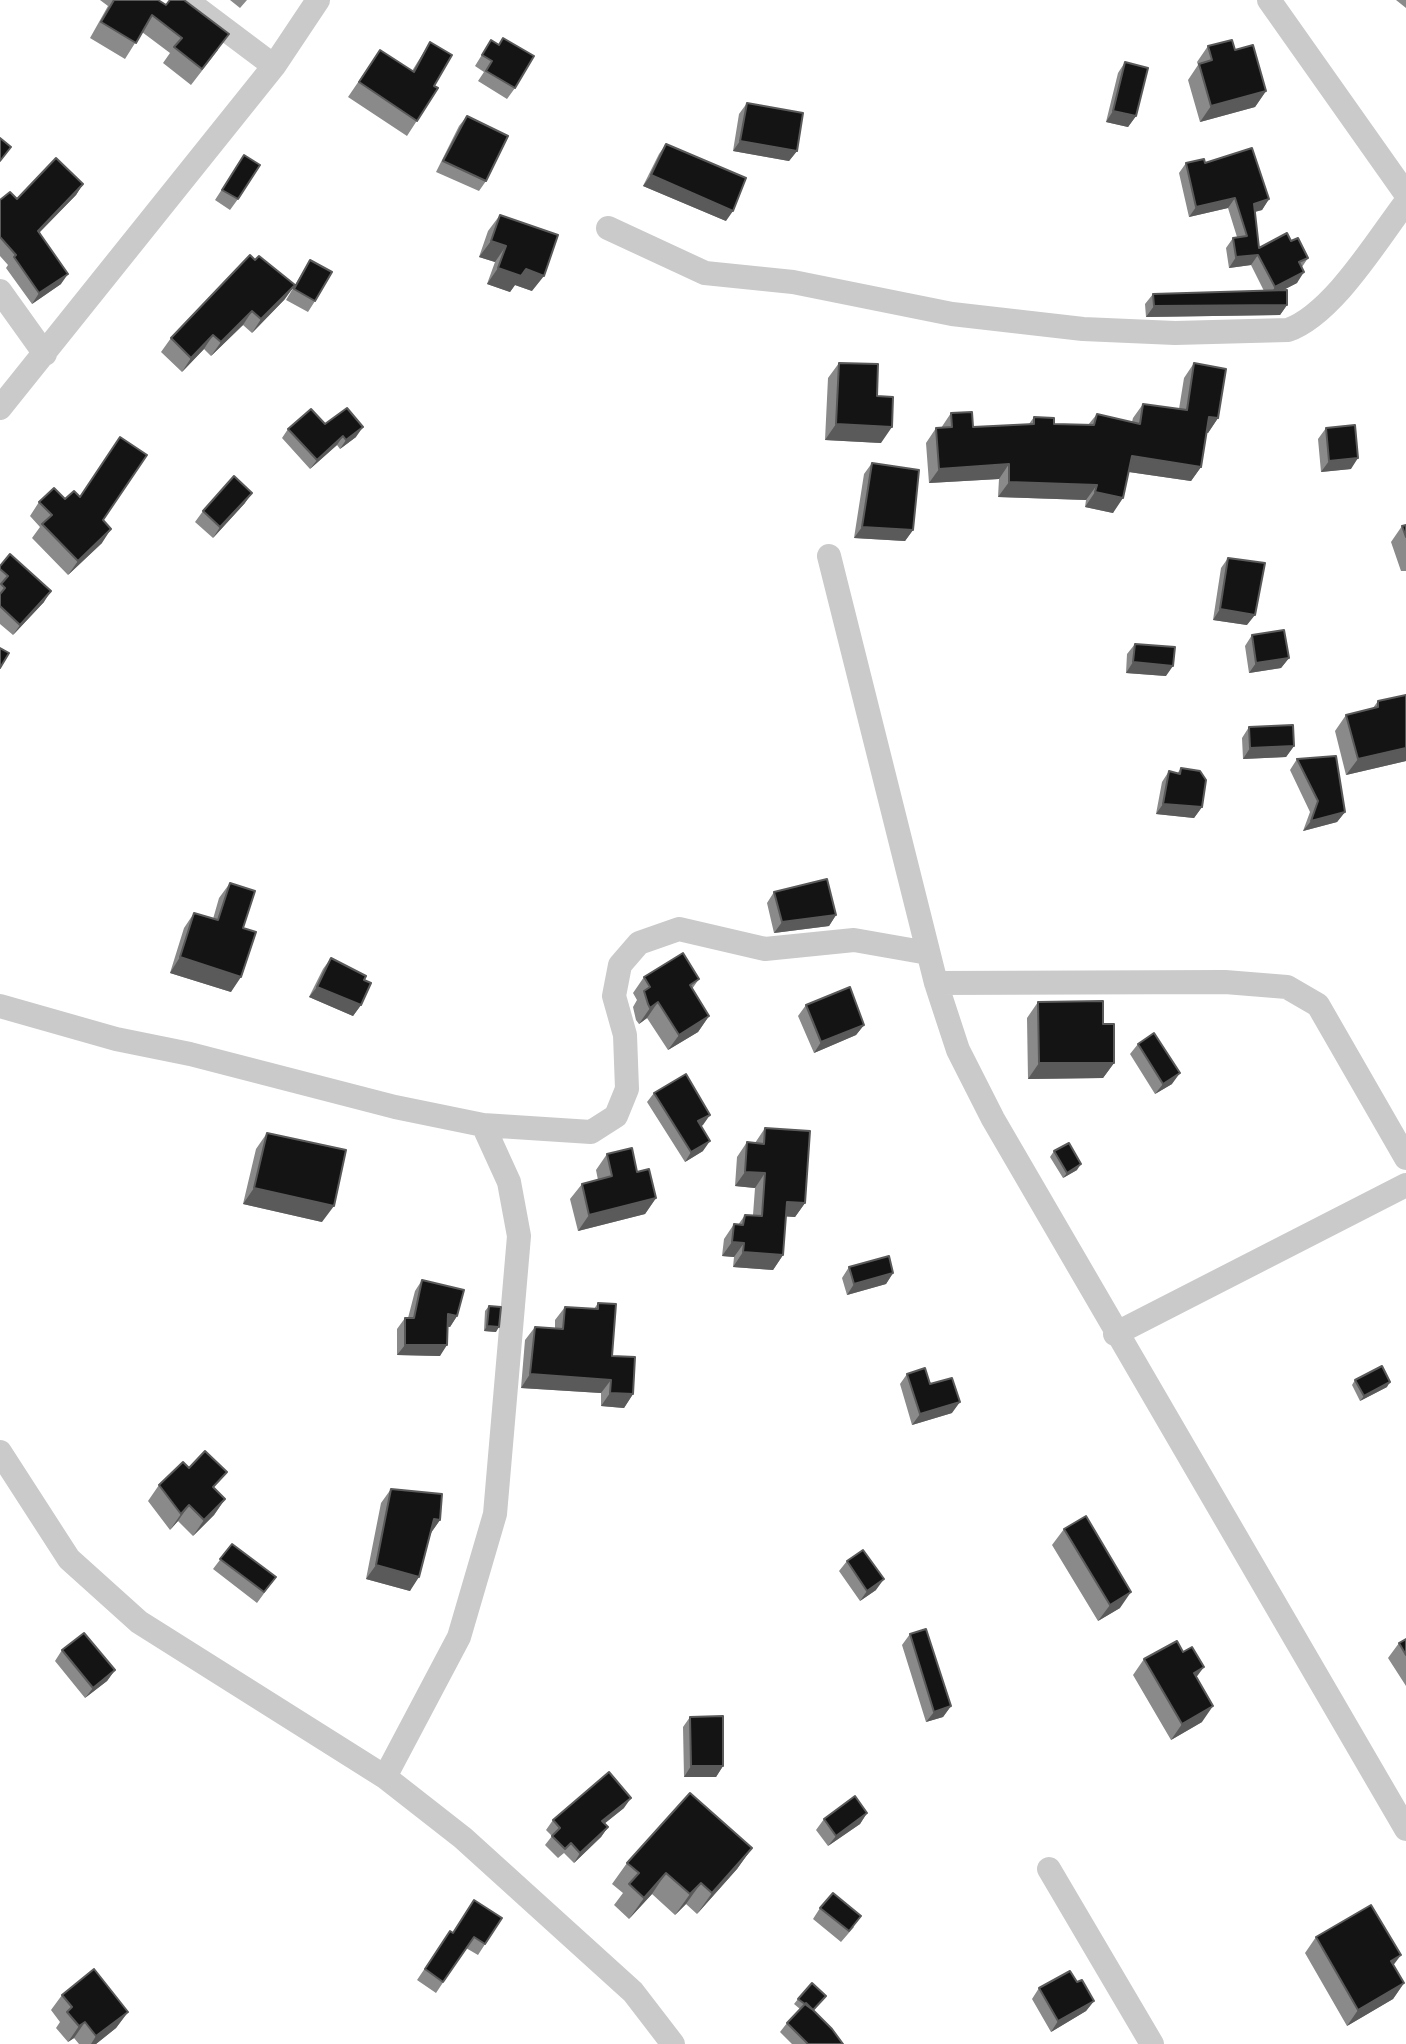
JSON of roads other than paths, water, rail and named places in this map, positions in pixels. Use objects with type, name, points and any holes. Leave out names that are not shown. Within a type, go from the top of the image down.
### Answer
[{"type":"street","points":[[186,0],[274,66]]},
{"type":"street","points":[[0,407],[274,66],[318,0]]},
{"type":"street","points":[[1269,0],[1406,194]]},
{"type":"street","points":[[608,228],[705,273],[793,282],[952,314],[1083,329],[1175,333],[1288,330],[1304,324],[1334,294],[1406,202]]},
{"type":"street","points":[[0,291],[45,354]]},
{"type":"street","points":[[829,556],[928,953],[958,1050],[993,1119],[1115,1334],[1406,1829]]},
{"type":"street","points":[[0,1006],[116,1039],[483,1125],[591,1132],[616,1116],[627,1089],[625,1035],[614,996],[620,965],[639,943],[679,929],[765,949],[854,940],[928,953]]},
{"type":"street","points":[[936,983],[1225,982],[1287,987],[1318,1005],[1406,1158]]},
{"type":"street","points":[[385,1777],[459,1637],[495,1514],[519,1236],[509,1182],[483,1125]]},
{"type":"street","points":[[1115,1334],[1406,1185]]},
{"type":"street","points":[[0,1452],[69,1559],[139,1622],[385,1777],[463,1838],[633,1992],[673,2044]]},
{"type":"street","points":[[1049,1869],[1152,2044]]}]
